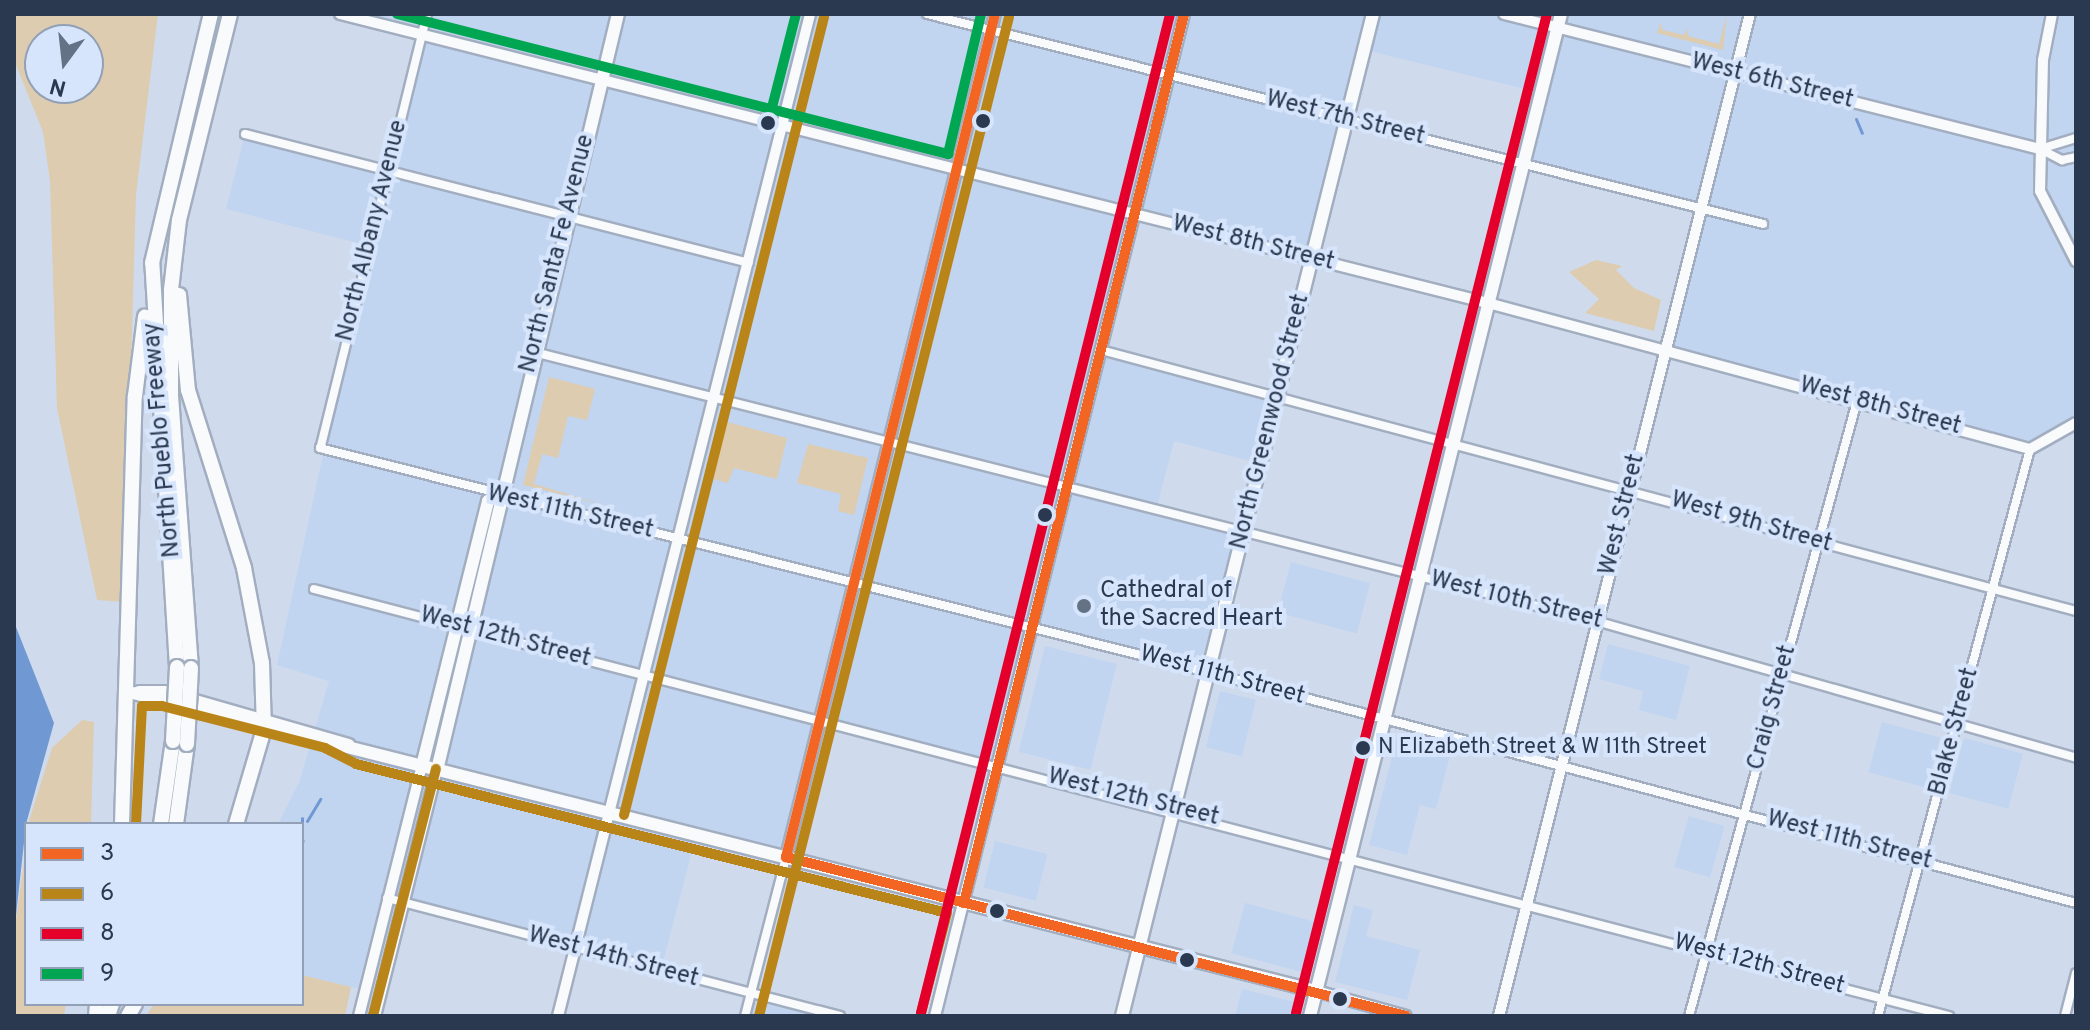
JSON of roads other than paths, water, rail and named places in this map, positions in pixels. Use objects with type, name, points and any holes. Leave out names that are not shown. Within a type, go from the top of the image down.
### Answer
[{"type":"highway","name":"North Pueblo Freeway","points":[[184,667],[152,263],[211,14]]},
{"type":"highway","name":"North Pueblo Freeway","points":[[176,822],[184,667],[169,346],[177,239],[230,14]]},
{"type":"highway","points":[[177,239],[188,390],[244,568],[265,723],[237,822]]},
{"type":"highway","points":[[122,822],[129,692],[135,396],[152,263]]},
{"type":"highway","name":"North Pueblo Freeway","points":[[161,822],[180,743]]},
{"type":"main road","name":"North Santa Fe Avenue","points":[[437,770],[502,507],[499,494],[618,14]]},
{"type":"main road","name":"North Greenwood Street","points":[[1122,1016],[1373,14]]},
{"type":"main road","points":[[1310,1016],[1561,14]]},
{"type":"main road","name":"North Santa Fe Avenue","points":[[422,766],[488,501],[499,494]]},
{"type":"main road","points":[[129,692],[265,723],[437,770],[1316,991]]},
{"type":"street","name":"West 8th Street","points":[[340,14],[1488,303],[2030,449]]},
{"type":"street","name":"North Albany Avenue","points":[[320,448],[427,14]]},
{"type":"street","points":[[558,1016],[810,14]]},
{"type":"street","name":"West 7th Street","points":[[927,14],[1763,224]]},
{"type":"street","points":[[745,1016],[890,445],[995,14]]},
{"type":"street","points":[[935,1016],[1184,14]]},
{"type":"street","name":"West 6th Street","points":[[1504,14],[2040,149]]},
{"type":"street","name":"West Street","points":[[1499,1016],[1750,14]]},
{"type":"street","points":[[2052,14],[2040,149],[2040,191],[2076,261]]},
{"type":"street","points":[[245,134],[749,263]]},
{"type":"street","points":[[2040,149],[2076,138]]},
{"type":"street","points":[[2040,149],[2062,160],[2076,157]]},
{"type":"street","name":"West 9th Street","points":[[1101,350],[1453,441],[2076,611]]},
{"type":"street","name":"West 10th Street","points":[[533,352],[890,445],[1596,621],[2076,758]]},
{"type":"street","name":"Craig Street","points":[[1689,1016],[1857,401]]},
{"type":"street","points":[[2030,449],[2076,423]]},
{"type":"street","name":"West 11th Street","points":[[320,448],[1208,672],[2076,903]]},
{"type":"street","name":"Blake Street","points":[[1878,1016],[2030,449]]},
{"type":"street","name":"West 12th Street","points":[[314,589],[1174,809],[1949,1016]]},
{"type":"street","name":"North Santa Fe Avenue","points":[[359,1016],[422,766]]},
{"type":"street","name":"North Santa Fe Avenue","points":[[375,1016],[437,770]]},
{"type":"street","name":"West 14th Street","points":[[387,898],[840,1016]]},
{"type":"street","points":[[2065,1016],[2076,973]]},
{"type":"street","points":[[1316,991],[1406,1016]]},
{"type":"water","points":[[14,622],[54,723],[27,822],[24,822],[14,934]]},
{"type":"waterway","points":[[1856,119],[1862,133]]},
{"type":"waterway","points":[[307,821],[320,799]]},
{"type":"place","name":"Cathedral of the Sacred Heart","points":[[1084,606]]},
{"type":"place","name":"N Elizabeth Street & W 11th Street","points":[[1363,748]]}]
